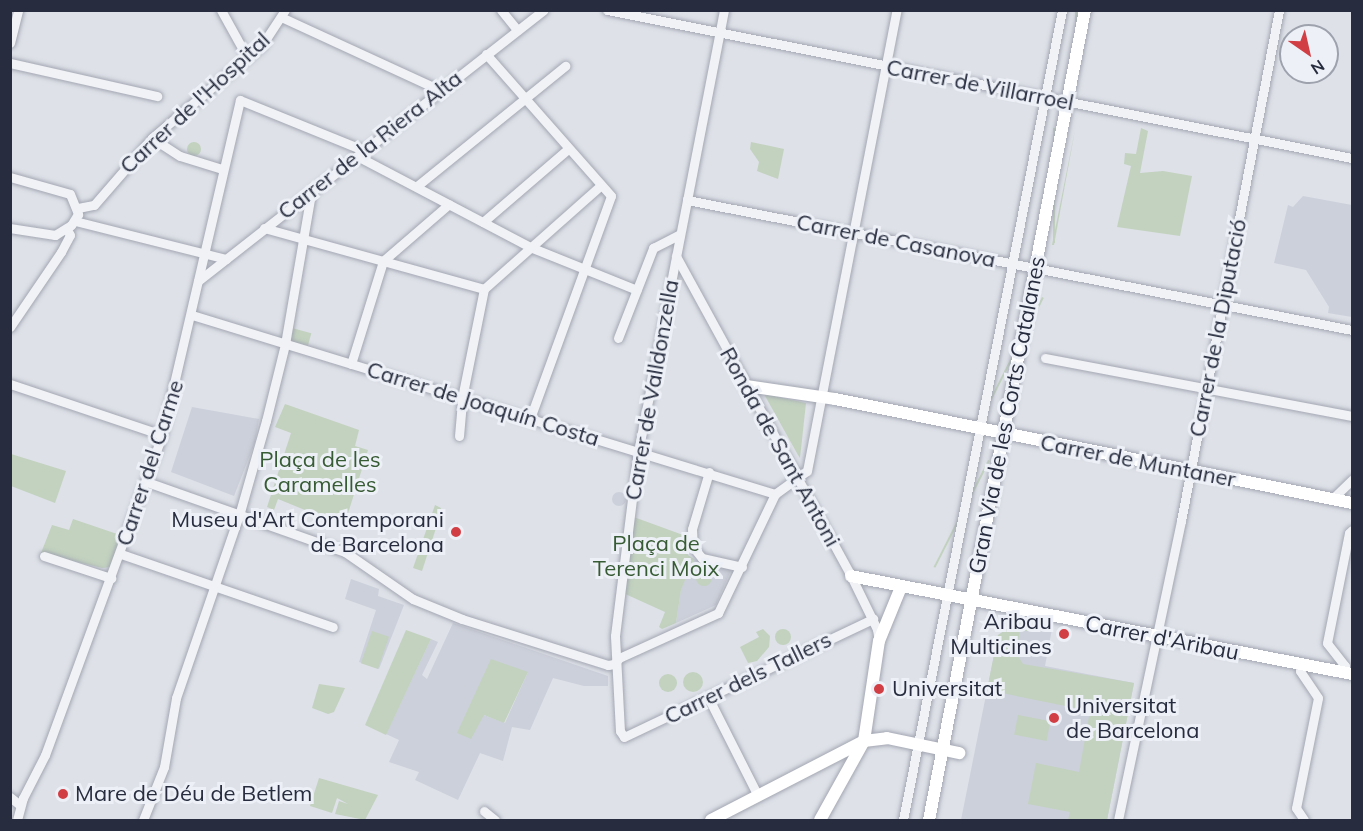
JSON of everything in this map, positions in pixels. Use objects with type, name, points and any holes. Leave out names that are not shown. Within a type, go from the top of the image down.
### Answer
[{"type":"main road","name":"Gran Via de les Corts Catalanes","points":[[929,820],[1085,10]]},
{"type":"main road","name":"Carrer de Muntaner","points":[[747,386],[823,397],[980,427],[1353,503]]},
{"type":"main road","name":"Carrer d'Aribau","points":[[851,576],[1348,674]]},
{"type":"main road","points":[[820,820],[864,741],[879,641],[901,587]]},
{"type":"main road","points":[[711,820],[864,741],[881,738],[959,753]]},
{"type":"street","points":[[10,43],[18,10]]},
{"type":"street","points":[[221,10],[247,57]]},
{"type":"street","points":[[501,10],[517,30]]},
{"type":"street","name":"Carrer de la Riera Alta","points":[[198,281],[543,10]]},
{"type":"street","name":"Carrer de Villarroel","points":[[608,10],[1353,158]]},
{"type":"street","name":"Carrer de Valldonzella","points":[[624,737],[620,731],[614,664],[638,451],[724,10]]},
{"type":"street","points":[[147,482],[240,512],[355,559],[417,601],[512,635],[608,665],[614,664],[618,658],[718,613],[775,494],[799,481],[807,471],[897,10]]},
{"type":"street","points":[[903,820],[1062,10]]},
{"type":"street","name":"Carrer de la Diputació","points":[[1118,820],[1191,471],[1279,10]]},
{"type":"street","points":[[283,14],[440,90]]},
{"type":"street","name":"Carrer de l'Hospital","points":[[78,208],[94,205],[152,138],[262,45],[283,14]]},
{"type":"street","points":[[486,54],[611,196],[530,418]]},
{"type":"street","points":[[10,63],[157,96]]},
{"type":"street","points":[[417,186],[565,66]]},
{"type":"street","name":"Carrer del Carme","points":[[17,820],[20,804],[45,755],[121,554],[162,435],[192,315],[202,252],[239,104],[360,153]]},
{"type":"street","points":[[152,138],[180,156],[222,169]]},
{"type":"street","points":[[483,222],[568,149]]},
{"type":"street","points":[[360,153],[530,247],[637,290]]},
{"type":"street","points":[[10,177],[60,189],[70,194],[78,208],[75,220],[67,229],[46,236],[10,228]]},
{"type":"street","points":[[459,436],[462,398],[484,289],[600,186]]},
{"type":"street","points":[[143,820],[164,767],[176,698],[240,512],[285,344],[311,193]]},
{"type":"street","name":"Carrer de Casanova","points":[[687,200],[1353,330]]},
{"type":"street","points":[[351,364],[383,261],[449,204]]},
{"type":"street","points":[[75,220],[226,259]]},
{"type":"street","points":[[264,228],[484,289]]},
{"type":"street","points":[[10,327],[61,252],[70,235],[67,229]]},
{"type":"street","points":[[618,338],[653,248],[680,234]]},
{"type":"street","name":"Ronda de Sant Antoni","points":[[676,256],[851,576],[873,620],[879,641]]},
{"type":"street","name":"Carrer de Joaquín Costa","points":[[192,315],[775,494]]},
{"type":"street","points":[[1045,358],[1353,416]]},
{"type":"street","points":[[10,384],[162,435]]},
{"type":"street","points":[[709,472],[692,529],[693,547],[702,558],[742,567]]},
{"type":"street","points":[[1332,499],[1353,480]]},
{"type":"street","points":[[1348,674],[1345,666],[1327,643],[1349,533],[1353,530]]},
{"type":"street","points":[[121,554],[333,627]]},
{"type":"street","points":[[44,556],[111,578]]},
{"type":"street","name":"Carrer dels Tallers","points":[[624,737],[873,620]]},
{"type":"street","points":[[1301,665],[1300,671],[1318,698],[1296,808],[1304,820]]},
{"type":"street","points":[[708,697],[758,796]]},
{"type":"street","points":[[10,797],[20,804]]},
{"type":"street","points":[[484,811],[495,820]]},
{"type":"shaded area","points":[[1303,196],[1352,205],[1352,317],[1328,313],[1329,307],[1306,270],[1274,263],[1288,205],[1293,207]]},
{"type":"shaded area","points":[[192,407],[259,419],[255,442],[234,496],[171,472]]},
{"type":"shaded area","points":[[616,492],[622,492],[626,499],[622,506],[616,506],[612,502],[612,496]]},
{"type":"shaded area","points":[[694,559],[731,570],[716,605],[676,623],[681,589]]},
{"type":"shaded area","points":[[351,579],[379,589],[378,596],[404,605],[379,669],[359,662],[376,610],[345,599]]},
{"type":"shaded area","name":"Universitat de Barcelona","points":[[1018,622],[1052,629],[1045,666],[1134,683],[1107,820],[961,820],[998,635]]},
{"type":"shaded area","points":[[453,623],[608,676],[608,686],[584,686],[553,678],[530,730],[512,727],[503,761],[480,753],[458,800],[415,780],[419,772],[389,762],[399,740],[386,734],[431,639],[438,642],[422,675],[427,679]],"holes":[[[528,672],[505,723],[484,715]]]},
{"type":"green space","points":[[1075,11],[1077,11],[1077,75],[1075,75]]},
{"type":"green space","points":[[1053,128],[1055,128],[1055,243],[1053,243]]},
{"type":"green space","points":[[1141,128],[1148,131],[1140,173],[1163,171],[1192,176],[1180,236],[1117,227],[1131,166],[1124,164],[1125,153],[1136,154]]},
{"type":"green space","points":[[1075,130],[1054,245],[1052,245]]},
{"type":"green space","points":[[194,142],[199,144],[201,149],[199,154],[194,156],[189,154],[187,149],[189,144]]},
{"type":"green space","points":[[751,142],[784,149],[778,179],[757,171],[759,162],[750,149]]},
{"type":"green space","points":[[1042,297],[1044,298],[992,400],[990,399]]},
{"type":"green space","points":[[292,328],[311,333],[308,346],[289,341]]},
{"type":"green space","points":[[764,394],[806,403],[800,458],[798,455]]},
{"type":"green space","name":"Plaça de les Caramelles","points":[[285,404],[359,430],[355,446],[368,450],[344,526],[278,499],[274,510],[267,507],[291,433],[275,427]]},
{"type":"green space","points":[[11,454],[66,471],[55,503],[11,486]]},
{"type":"green space","points":[[988,460],[990,461],[935,568],[934,567]]},
{"type":"green space","points":[[435,505],[441,508],[439,519],[422,571],[413,568]]},
{"type":"green space","name":"Plaça de Terenci Moix","points":[[631,516],[683,535],[688,555],[694,559],[681,590],[676,623],[662,629],[659,627],[665,612],[623,593]]},
{"type":"green space","points":[[73,519],[123,536],[111,567],[102,568],[41,553],[52,525],[69,530]]},
{"type":"green space","points":[[704,570],[712,578],[704,586],[696,578]]},
{"type":"green space","points":[[1018,622],[1028,624],[1027,631],[1020,630],[1016,653],[1023,664],[1134,683],[1107,820],[1068,820],[1070,812],[1028,804],[1036,763],[1079,772],[1090,711],[987,690],[998,635]]},
{"type":"green space","points":[[763,629],[770,636],[769,647],[757,661],[748,663],[740,647],[759,637],[756,632]]},
{"type":"green space","points":[[780,629],[786,629],[791,637],[789,643],[780,645],[775,640],[775,634]]},
{"type":"green space","points":[[406,630],[431,639],[386,735],[365,725]]},
{"type":"green space","points":[[372,631],[389,637],[378,669],[361,663]]},
{"type":"green space","points":[[491,659],[528,672],[504,723],[484,715],[471,739],[457,733]]},
{"type":"green space","points":[[693,672],[700,675],[703,682],[700,689],[693,692],[686,689],[683,682],[686,675]]},
{"type":"green space","points":[[668,674],[674,677],[677,683],[674,689],[668,692],[662,689],[659,683],[662,677]]},
{"type":"green space","points":[[319,684],[345,688],[334,712],[328,714],[312,708]]},
{"type":"green space","points":[[1018,715],[1050,721],[1047,741],[1014,735]]},
{"type":"green space","points":[[319,778],[378,795],[365,820],[335,814],[339,801],[348,804],[337,798],[332,813],[310,806]]},
{"type":"place","name":"Museu d'Art Contemporani de Barcelona","points":[[456,532]]},
{"type":"place","name":"Aribau Multicines","points":[[1064,634]]},
{"type":"place","name":"Universitat","points":[[879,689]]},
{"type":"place","name":"Universitat de Barcelona","points":[[1054,718]]},
{"type":"place","name":"Mare de Déu de Betlem","points":[[63,794]]}]
